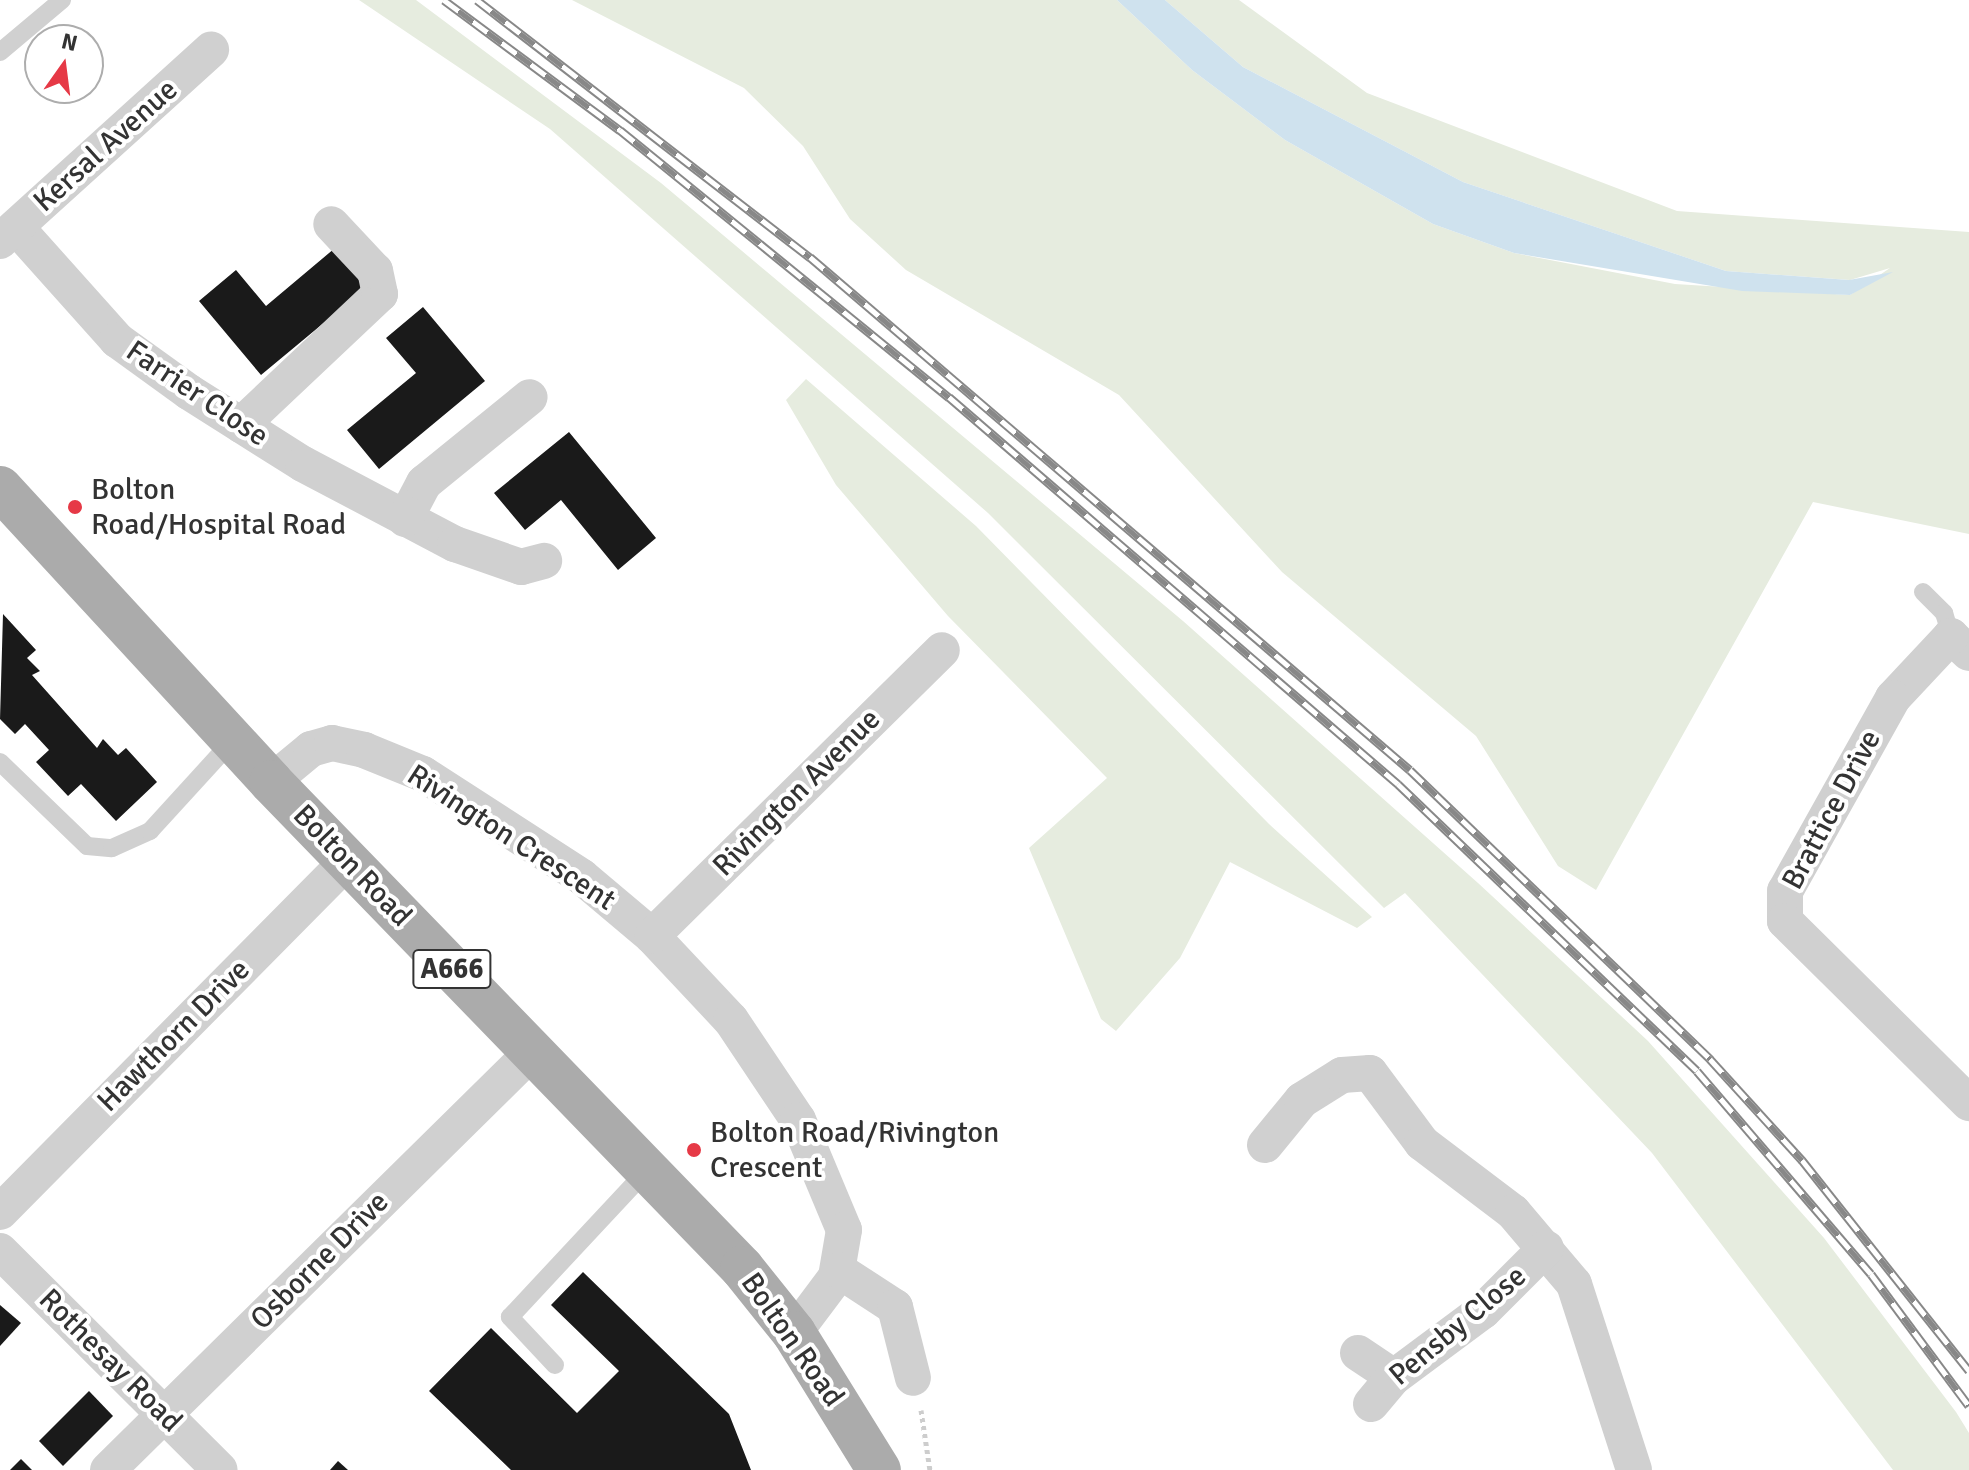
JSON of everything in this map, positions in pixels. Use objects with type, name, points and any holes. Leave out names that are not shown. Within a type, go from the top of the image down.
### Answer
[{"type":"main road","name":"Bolton Road","points":[[0,488],[271,782],[648,1169],[794,1333],[879,1470]]},
{"type":"street","name":"Kersal Avenue","points":[[7,229],[211,50]]},
{"type":"street","points":[[241,425],[380,294],[375,271],[331,224]]},
{"type":"street","name":"Farrier Close","points":[[7,229],[117,340],[241,425],[405,519],[521,567],[544,561]]},
{"type":"street","points":[[405,519],[424,483],[530,397]]},
{"type":"street","name":"Brattice Drive","points":[[1960,644],[1893,698],[1785,891],[1785,921],[1969,1103]]},
{"type":"street","name":"Rivington Avenue","points":[[652,936],[942,650]]},
{"type":"street","name":"Rivington Crescent","points":[[271,782],[311,749],[332,743],[364,750],[436,783],[582,877],[652,936],[731,1020],[798,1120],[844,1230],[838,1270],[794,1333]]},
{"type":"street","name":"Hawthorn Drive","points":[[0,1212],[347,861]]},
{"type":"street","name":"Osborne Drive","points":[[108,1470],[532,1052]]},
{"type":"street","points":[[1265,1145],[1302,1100],[1342,1075],[1370,1073],[1422,1143],[1513,1212],[1574,1284],[1634,1470]]},
{"type":"street","name":"Pensby Close","points":[[1371,1404],[1394,1377],[1483,1311],[1546,1248]]},
{"type":"street","name":"Rothesay Road","points":[[0,1251],[220,1470]]},
{"type":"street","points":[[838,1270],[895,1307],[913,1378]]},
{"type":"street","points":[[1358,1353],[1394,1377]]},
{"type":"lane","points":[[0,52],[62,0]]},
{"type":"lane","points":[[1923,592],[1944,613],[1960,644]]},
{"type":"lane","points":[[0,762],[87,846],[112,848],[150,831],[233,740]]},
{"type":"lane","points":[[555,1365],[510,1317],[648,1169]]},
{"type":"path","points":[[913,1378],[930,1470]]},
{"type":"shaded area","points":[[359,0],[416,0],[661,183],[1183,621],[1478,883],[1648,1041],[1824,1238],[1956,1412],[1969,1433],[1969,1470],[1893,1470],[1652,1153],[1405,893],[1384,908],[988,513],[550,129]]},
{"type":"shaded area","points":[[572,0],[1117,0],[1192,70],[1285,140],[1433,224],[1514,253],[1675,284],[1850,295],[1890,268],[1850,280],[1726,271],[1463,182],[1243,67],[1165,0],[1239,0],[1367,93],[1677,211],[1969,232],[1969,534],[1813,502],[1596,890],[1558,866],[1476,736],[1282,572],[1119,395],[906,270],[850,219],[803,146],[744,88]]},
{"type":"shaded area","points":[[806,379],[976,526],[1269,824],[1372,917],[1357,928],[1230,862],[1180,958],[1116,1031],[1101,1019],[1029,848],[1107,778],[948,616],[836,485],[786,400]]},
{"type":"water","points":[[1117,0],[1165,0],[1243,67],[1463,182],[1726,271],[1849,280],[1893,272],[1850,295],[1742,291],[1514,253],[1433,224],[1285,140],[1192,70]]},
{"type":"building","points":[[335,248],[367,287],[261,375],[199,301],[236,270],[266,306]]},
{"type":"building","points":[[423,307],[485,381],[379,469],[347,430],[416,373],[386,338]]},
{"type":"building","points":[[569,432],[656,538],[618,570],[561,500],[525,530],[494,493]]},
{"type":"building","points":[[3,614],[36,650],[27,658],[40,671],[32,675],[97,748],[103,739],[118,755],[126,748],[157,782],[116,821],[81,784],[68,796],[36,762],[49,750],[25,724],[15,734],[0,719]]},
{"type":"building","points":[[583,1272],[729,1414],[751,1470],[511,1470],[429,1391],[491,1328],[577,1413],[619,1371],[551,1305]]},
{"type":"building","points":[[0,1305],[21,1323],[0,1346]]},
{"type":"building","points":[[89,1391],[113,1416],[63,1466],[39,1441]]},
{"type":"building","points":[[21,1459],[32,1470],[10,1470]]},
{"type":"building","points":[[338,1461],[348,1470],[330,1470]]},
{"type":"railway","points":[[444,0],[620,130],[949,397],[1398,784],[1697,1071],[1871,1274],[1969,1406]]},
{"type":"railway","points":[[477,0],[810,257],[1410,770],[1710,1059],[1802,1160],[1969,1371]]},
{"type":"place","name":"Bolton Road/Hospital Road","points":[[75,507]]},
{"type":"place","name":"Bolton Road/Rivington Crescent","points":[[694,1150]]}]
